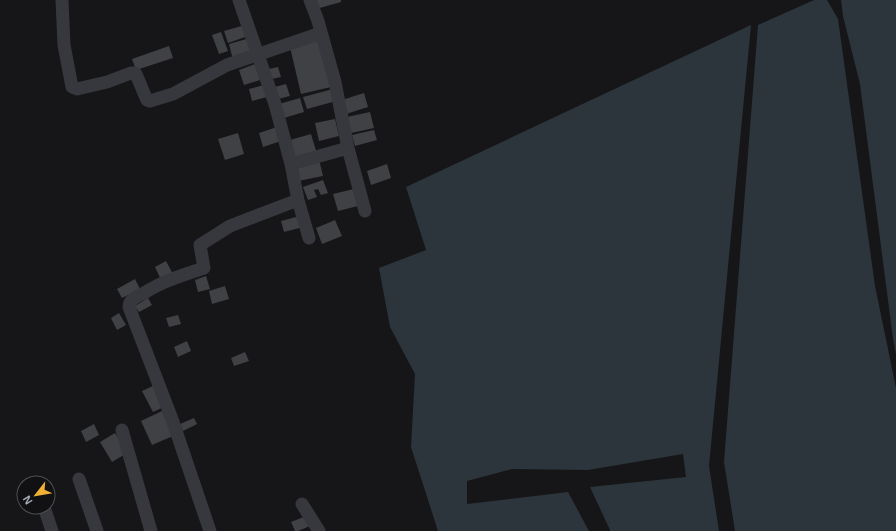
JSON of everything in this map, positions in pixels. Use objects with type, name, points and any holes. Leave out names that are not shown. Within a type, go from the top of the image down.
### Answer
[{"type":"street","points":[[62,0],[64,45],[72,87],[77,89],[134,73],[136,74],[147,100],[150,101],[168,96],[222,68],[321,33]]},
{"type":"street","points":[[239,0],[275,104],[291,164],[298,200],[309,238]]},
{"type":"street","points":[[310,0],[335,82],[348,148],[365,211]]},
{"type":"street","points":[[291,164],[348,148]]},
{"type":"street","points":[[210,531],[172,419],[129,304],[134,298],[163,282],[204,268],[200,245],[230,226],[298,200]]},
{"type":"street","points":[[122,430],[151,531]]},
{"type":"street","points":[[79,479],[97,531]]},
{"type":"street","points":[[302,504],[319,531]]},
{"type":"street","points":[[47,515],[52,531]]},
{"type":"shaded area","points":[[814,0],[827,0],[838,19],[875,286],[896,388],[896,531],[735,531],[724,462],[758,25]]},
{"type":"shaded area","points":[[841,0],[896,0],[896,354],[860,84],[843,16]]},
{"type":"shaded area","points":[[751,25],[709,466],[719,531],[610,531],[590,487],[686,477],[683,454],[588,470],[512,469],[467,481],[467,504],[568,492],[589,531],[438,531],[411,447],[415,374],[390,327],[379,268],[426,250],[406,187]]},
{"type":"building","points":[[314,0],[341,0],[341,2],[316,9]]},
{"type":"building","points":[[245,25],[248,36],[228,43],[224,31]]},
{"type":"building","points":[[221,32],[228,51],[219,54],[212,35]]},
{"type":"building","points":[[250,38],[255,54],[233,60],[229,44]]},
{"type":"building","points":[[320,40],[331,87],[301,94],[290,47]]},
{"type":"building","points":[[169,46],[173,58],[136,70],[132,59]]},
{"type":"building","points":[[255,64],[260,80],[244,85],[239,70]]},
{"type":"building","points":[[278,67],[281,77],[272,79],[269,69]]},
{"type":"building","points":[[286,84],[290,96],[278,99],[275,87]]},
{"type":"building","points":[[264,85],[267,97],[252,101],[249,89]]},
{"type":"building","points":[[333,89],[336,101],[307,109],[303,97]]},
{"type":"building","points":[[364,93],[368,107],[346,114],[342,100]]},
{"type":"building","points":[[300,98],[304,112],[284,118],[279,104]]},
{"type":"building","points":[[370,112],[374,128],[351,133],[347,117]]},
{"type":"building","points":[[335,119],[339,136],[319,141],[315,123]]},
{"type":"building","points":[[277,127],[281,141],[263,147],[259,133]]},
{"type":"building","points":[[374,130],[377,140],[355,146],[352,135]]},
{"type":"building","points":[[238,133],[244,154],[225,160],[218,139]]},
{"type":"building","points":[[311,134],[317,154],[296,160],[290,140]]},
{"type":"building","points":[[319,159],[323,176],[298,181],[295,165]]},
{"type":"building","points":[[387,164],[391,178],[371,185],[367,171]]},
{"type":"building","points":[[323,180],[328,193],[321,195],[318,189],[314,190],[317,197],[308,200],[303,187]]},
{"type":"building","points":[[358,188],[362,205],[338,211],[333,194]]},
{"type":"building","points":[[300,216],[303,227],[284,232],[281,221]]},
{"type":"building","points":[[335,220],[342,236],[322,244],[316,228]]},
{"type":"building","points":[[166,261],[174,276],[162,282],[155,267]]},
{"type":"building","points":[[206,276],[210,289],[198,292],[195,280]]},
{"type":"building","points":[[135,279],[140,289],[122,298],[117,289]]},
{"type":"building","points":[[225,286],[229,299],[212,304],[209,291]]},
{"type":"building","points":[[148,298],[152,305],[139,312],[135,306]]},
{"type":"building","points":[[119,313],[126,325],[117,330],[111,318]]},
{"type":"building","points":[[178,315],[181,324],[169,327],[166,318]]},
{"type":"building","points":[[187,341],[191,351],[178,357],[174,347]]},
{"type":"building","points":[[245,352],[249,361],[234,366],[231,358]]},
{"type":"building","points":[[155,385],[166,406],[153,412],[142,391]]},
{"type":"building","points":[[162,411],[173,436],[152,445],[141,421]]},
{"type":"building","points":[[194,418],[197,424],[183,431],[180,424]]},
{"type":"building","points":[[94,424],[99,435],[86,442],[81,431]]},
{"type":"building","points":[[115,433],[127,453],[112,462],[100,442]]},
{"type":"building","points":[[306,516],[310,526],[295,531],[291,522]]}]
